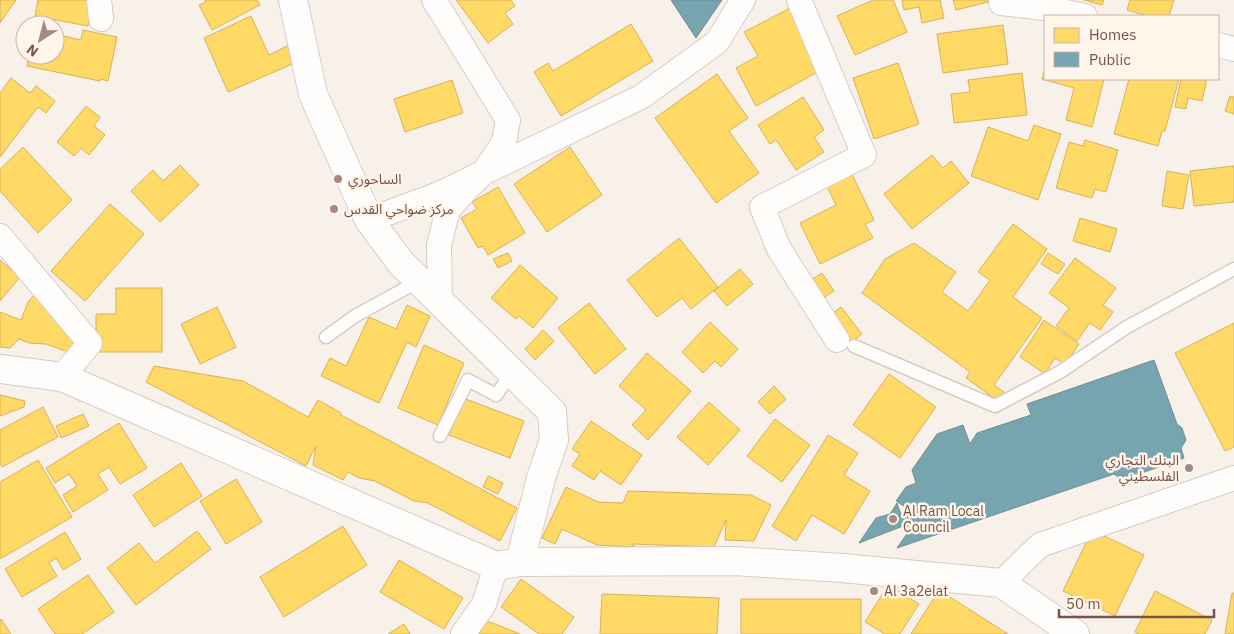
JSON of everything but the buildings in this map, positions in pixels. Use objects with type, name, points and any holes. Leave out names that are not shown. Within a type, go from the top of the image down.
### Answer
[{"type":"street","points":[[293,0],[314,94],[369,220],[402,264],[552,412],[554,440],[508,564],[464,634]]},
{"type":"street","points":[[434,0],[508,120],[504,142],[483,173],[448,210],[439,245],[440,301]]},
{"type":"street","points":[[369,220],[439,194],[641,97],[716,42],[743,0]]},
{"type":"street","points":[[799,0],[864,155],[762,207],[779,249],[845,343]]},
{"type":"street","points":[[1001,3],[1052,9],[1080,15]]},
{"type":"street","points":[[1219,45],[1234,49]]},
{"type":"street","points":[[0,236],[90,343],[62,377]]},
{"type":"street","points":[[0,369],[62,377],[508,564],[734,561],[842,568],[1001,583],[1075,634]]},
{"type":"street","points":[[1001,583],[1040,545],[1234,478]]},
{"type":"lane","points":[[845,343],[994,406],[1060,372],[1127,327],[1234,270]]},
{"type":"lane","points":[[326,337],[356,316],[419,280]]},
{"type":"lane","points":[[440,436],[468,380],[496,395],[512,372]]},
{"type":"place","name":"الساحوري","points":[[338,179]]},
{"type":"place","name":"مركز ضواحي القدس","points":[[334,209]]},
{"type":"place","name":"البنك التجاري الفلسطيني","points":[[1189,468]]},
{"type":"place","name":"Al Ram Local Council","points":[[893,519]]},
{"type":"place","name":"Al 3a2elat","points":[[874,591]]}]
